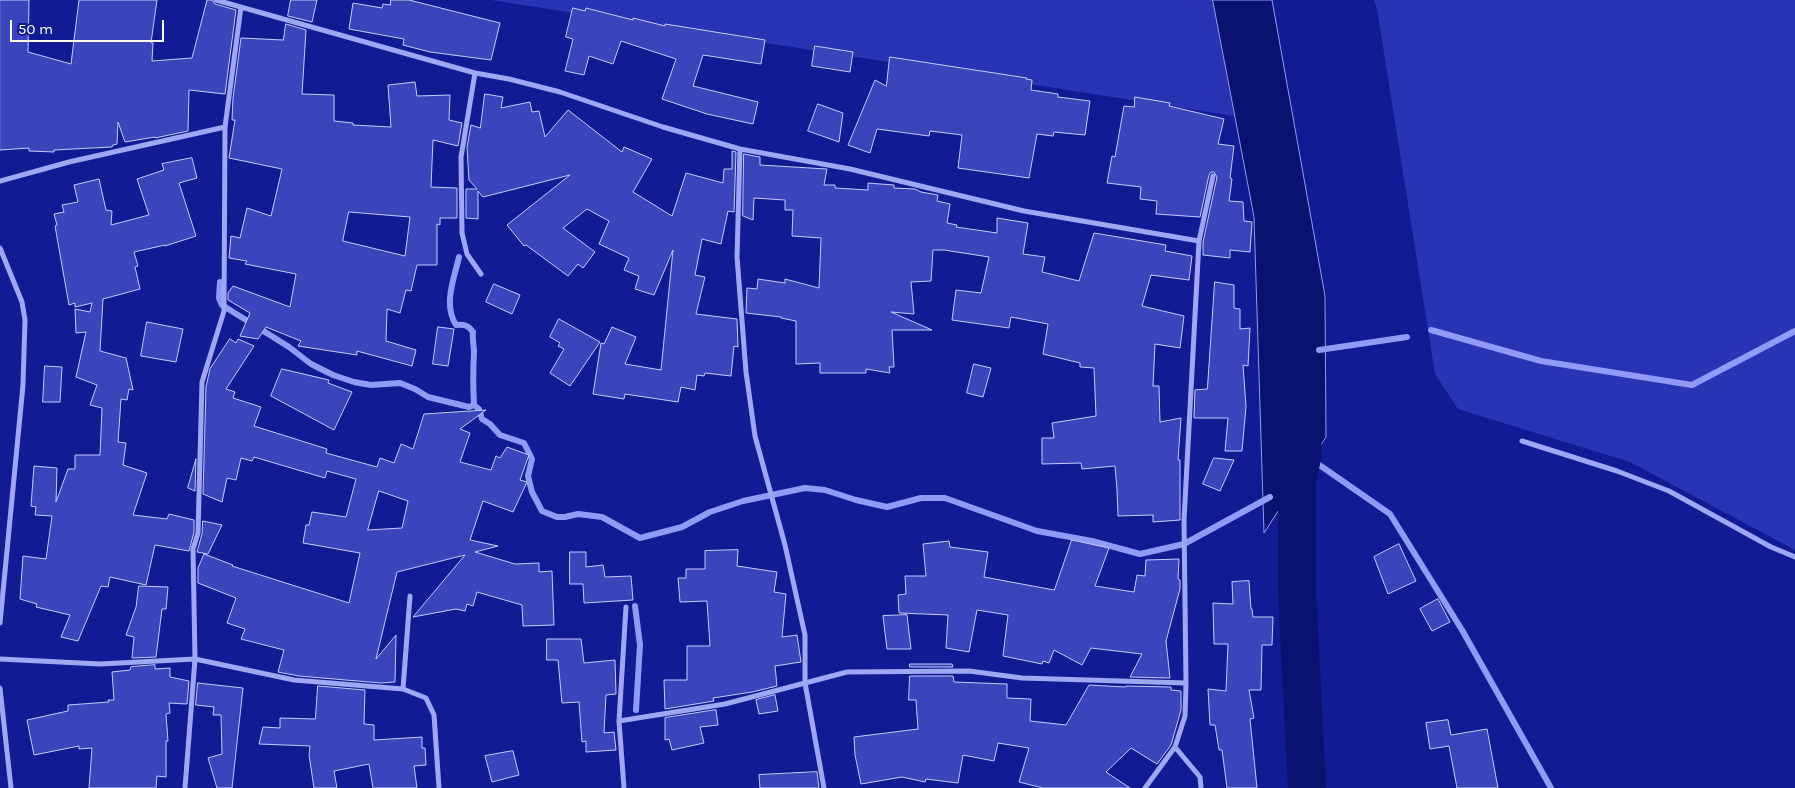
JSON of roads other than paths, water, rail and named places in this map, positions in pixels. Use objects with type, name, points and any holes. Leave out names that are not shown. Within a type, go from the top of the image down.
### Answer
[{"type":"street","points":[[216,0],[474,73],[509,79],[560,92],[663,127],[740,149],[850,169],[1024,210],[1199,241]]},
{"type":"street","points":[[185,788],[195,660],[193,549],[198,533],[202,382],[224,311],[225,127],[241,7]]},
{"type":"street","points":[[474,73],[462,158],[462,233],[467,254],[481,274]]},
{"type":"street","points":[[0,181],[69,162],[225,127]]},
{"type":"street","points":[[740,149],[736,257],[746,372],[755,436],[785,545],[805,635],[805,683],[824,788]]},
{"type":"street","points":[[1145,788],[1175,747],[1185,716],[1184,520],[1199,241],[1213,176]]},
{"type":"street","points":[[0,248],[22,302],[25,320],[23,385],[0,623]]},
{"type":"street","points":[[1522,441],[1617,471],[1669,491],[1771,547],[1795,557]]},
{"type":"street","points":[[403,689],[410,596]]},
{"type":"street","points":[[624,788],[619,721],[626,607]]},
{"type":"street","points":[[0,658],[100,664],[195,660],[294,680],[403,689],[426,698],[434,715],[440,788]]},
{"type":"street","points":[[619,721],[725,704],[847,672],[969,671],[1022,678],[1186,683]]},
{"type":"street","points":[[0,688],[11,788]]},
{"type":"street","points":[[1175,747],[1200,777],[1201,788]]},
{"type":"waterway","points":[[459,257],[452,283],[450,309],[456,325],[466,326],[473,332],[474,405]]},
{"type":"waterway","points":[[220,282],[219,298],[222,305],[289,347],[311,364],[333,375],[371,385],[400,383],[428,397],[469,407],[474,405],[479,409],[482,419],[490,424],[500,435],[524,443],[532,459],[528,476],[532,492],[542,511],[557,517],[578,514],[602,517],[640,538],[682,527],[710,512],[743,501],[805,488],[825,490],[887,507],[921,498],[945,498],[1037,531],[1092,541],[1140,554],[1184,544],[1270,497]]},
{"type":"waterway","points":[[1431,330],[1541,361],[1692,385],[1795,331]]},
{"type":"waterway","points":[[1319,350],[1407,337]]},
{"type":"waterway","points":[[1301,432],[1303,453],[1297,481],[1297,592],[1307,788]]},
{"type":"waterway","points":[[1305,455],[1390,514],[1462,630],[1551,788]]},
{"type":"waterway","points":[[635,606],[640,645],[636,710]]}]
